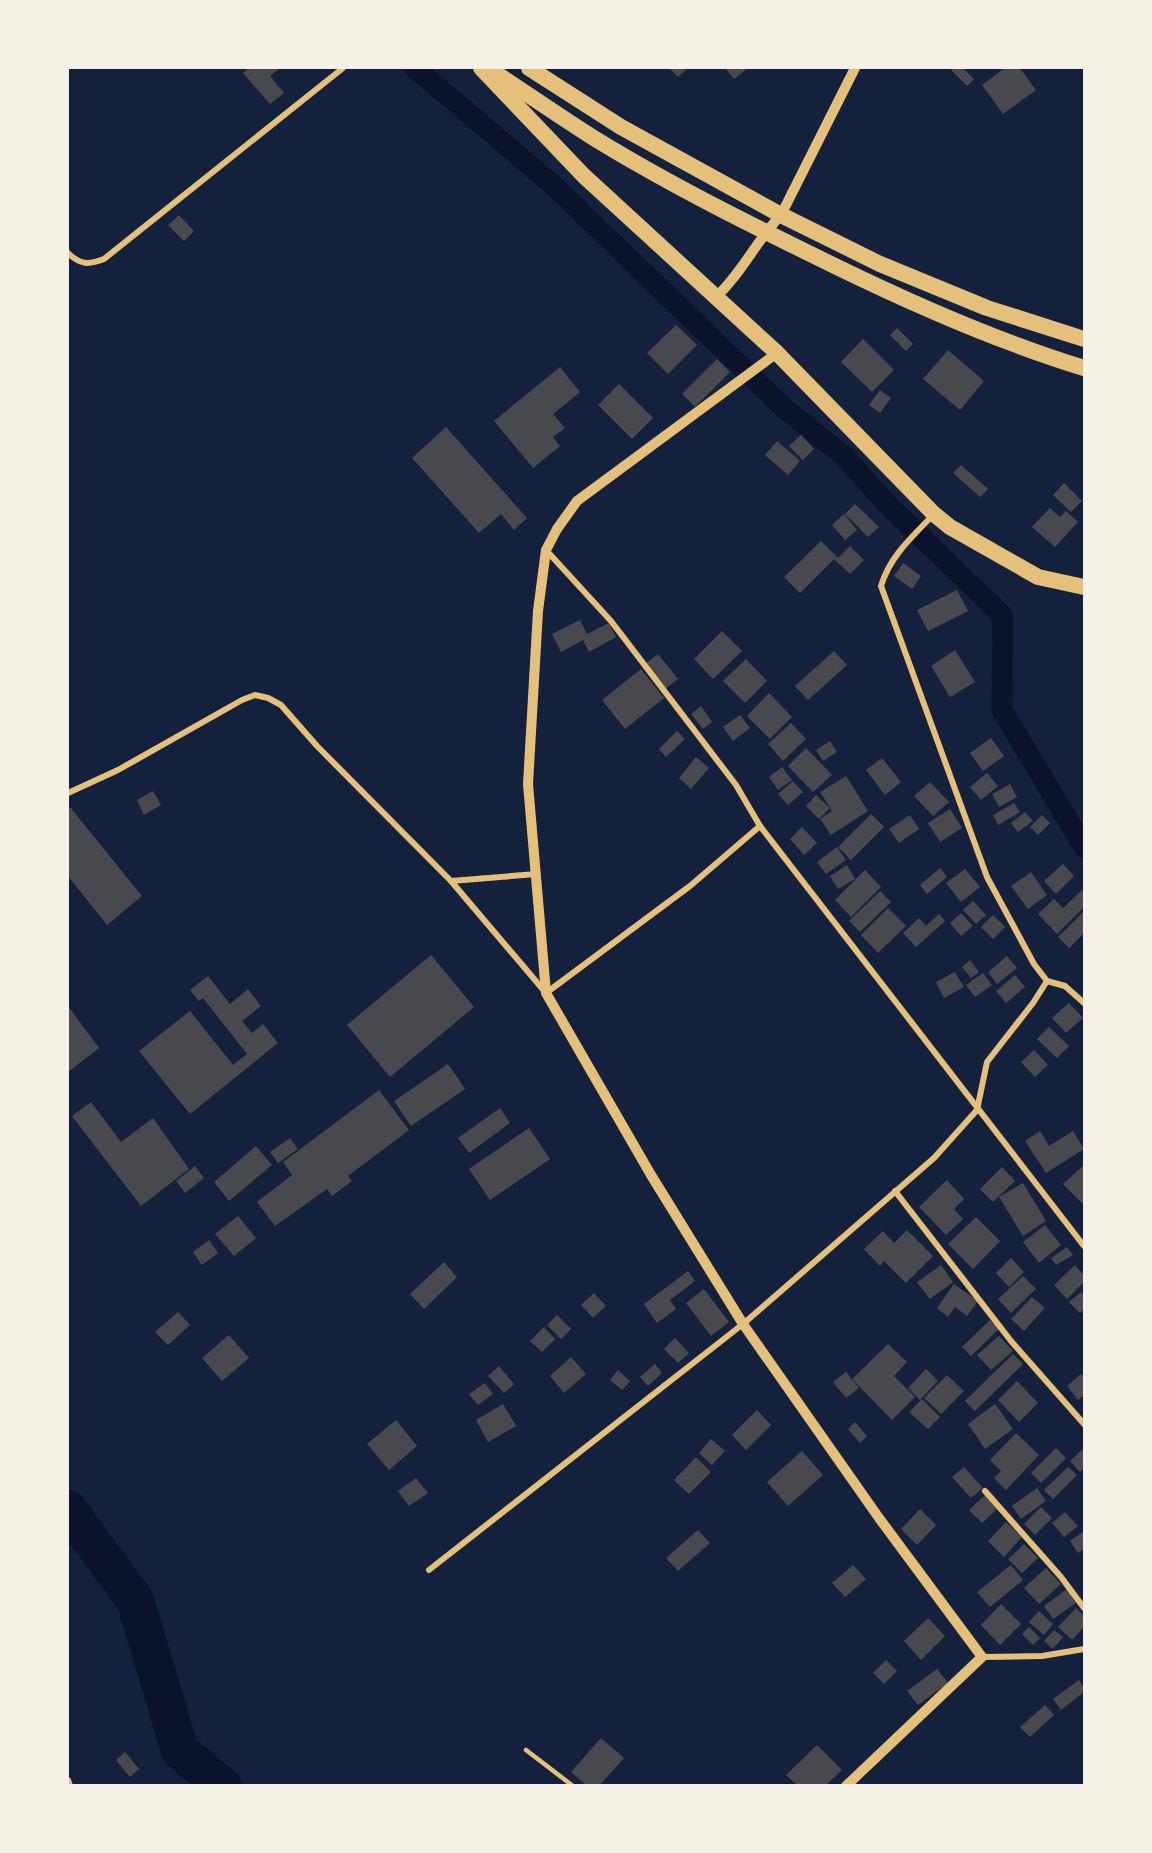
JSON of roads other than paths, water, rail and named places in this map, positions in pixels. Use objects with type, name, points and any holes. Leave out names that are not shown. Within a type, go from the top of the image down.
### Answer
[{"type":"highway","points":[[481,68],[584,176],[777,353],[930,518],[1038,577],[1084,587]]},
{"type":"highway","points":[[487,68],[596,139],[685,191],[765,232],[901,298],[1031,352],[1084,368]]},
{"type":"highway","points":[[529,68],[621,127],[781,215],[880,264],[976,304],[1084,339]]},
{"type":"street","points":[[68,253],[79,263],[91,264],[104,259],[343,68]]},
{"type":"street","points":[[716,297],[734,278],[765,232],[781,215],[855,68]]},
{"type":"street","points":[[546,993],[528,784],[538,611],[546,550],[556,529],[577,501],[777,353]]},
{"type":"street","points":[[930,518],[895,555],[881,586],[987,877],[1034,964],[1047,981],[1065,986],[1084,1003]]},
{"type":"street","points":[[546,550],[611,621],[736,785],[760,826],[1084,1246]]},
{"type":"street","points":[[68,793],[118,770],[242,700],[255,695],[281,705],[317,746],[451,881],[546,993],[651,1175],[743,1324],[879,1518],[982,1657]]},
{"type":"street","points":[[546,993],[690,886],[760,826]]},
{"type":"street","points":[[451,881],[536,874]]},
{"type":"street","points":[[429,1570],[743,1324],[934,1158],[977,1110],[987,1062],[1033,1004],[1047,981]]},
{"type":"street","points":[[895,1191],[1011,1341],[1084,1424]]},
{"type":"street","points":[[985,1491],[1061,1577],[1084,1608]]},
{"type":"street","points":[[846,1785],[982,1657],[1042,1656],[1084,1649]]},
{"type":"street","points":[[68,1780],[70,1785]]},
{"type":"lane","points":[[526,1750],[573,1785]]},
{"type":"waterway","points":[[415,68],[553,185],[782,406],[844,456],[888,505],[1003,616],[1002,710],[1084,847]]},
{"type":"waterway","points":[[68,1509],[135,1600],[180,1751],[223,1786]]}]
